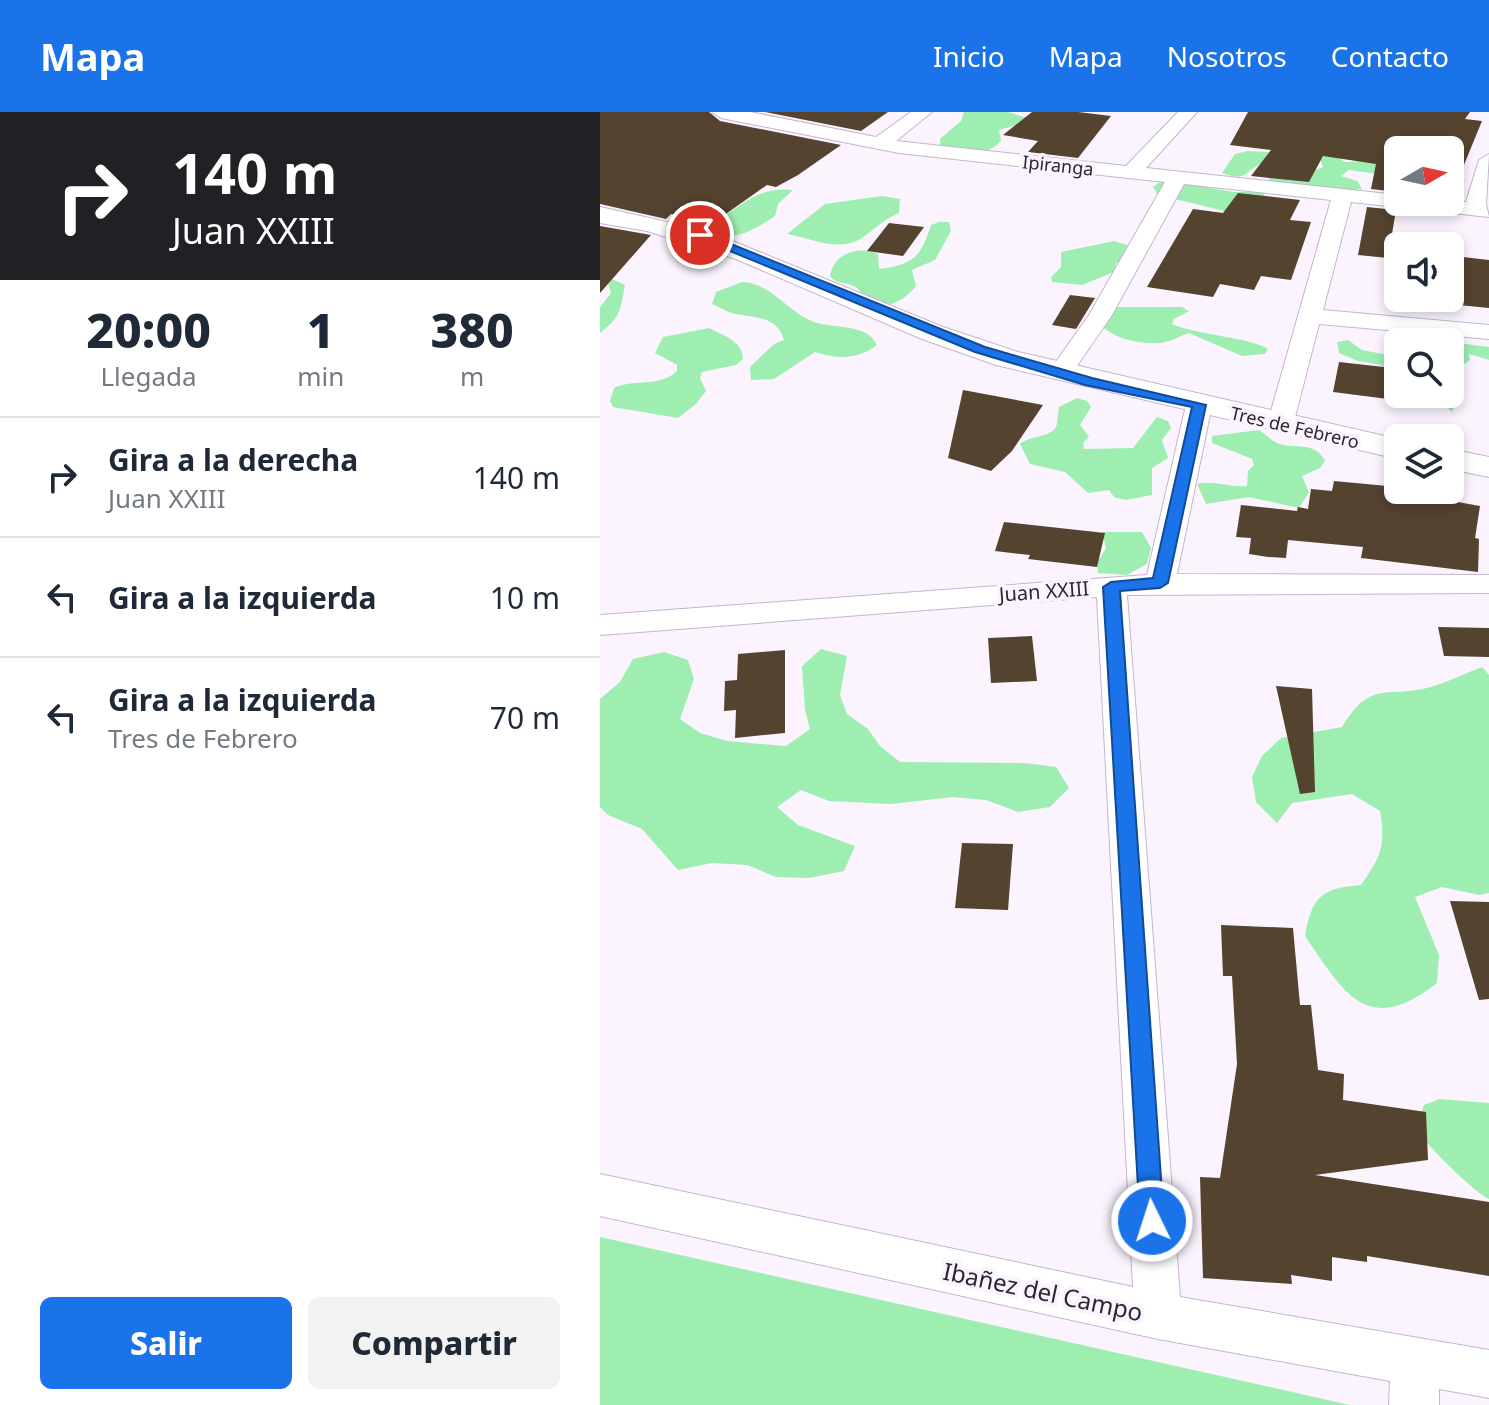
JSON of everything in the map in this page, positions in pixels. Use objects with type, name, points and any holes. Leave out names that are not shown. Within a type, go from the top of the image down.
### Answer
[{"type":"street","name":"Ipiranga","points":[[721,112],[899,147],[1482,211]]},
{"type":"street","points":[[881,142],[923,112]]},
{"type":"street","points":[[1130,173],[1188,112]]},
{"type":"street","points":[[1482,211],[1489,160]]},
{"type":"street","points":[[1060,373],[1100,315],[1177,178]]},
{"type":"street","points":[[1280,425],[1342,196]]},
{"type":"street","name":"Tres de Febrero","points":[[600,215],[664,224],[700,235],[898,319],[980,349],[1060,373],[1384,446]]},
{"type":"street","points":[[1311,316],[1489,332]]},
{"type":"street","points":[[1160,583],[1199,405]]},
{"type":"street","points":[[1464,462],[1489,467]]},
{"type":"street","name":"Juan XXIII","points":[[600,625],[1160,583],[1489,584]]},
{"type":"street","points":[[1111,587],[1158,1316]]},
{"type":"street","name":"Ibañez del Campo","points":[[600,1195],[1158,1316],[1414,1383],[1489,1374]]},
{"type":"green space","points":[[964,112],[1008,112],[1033,120],[999,130],[1001,140],[988,150],[973,152],[940,146],[940,139],[961,121]]},
{"type":"green space","points":[[1248,151],[1336,156],[1345,162],[1384,161],[1384,170],[1378,174],[1349,170],[1341,176],[1357,181],[1362,189],[1335,192],[1268,180],[1270,176],[1310,172],[1323,167],[1320,159],[1275,160],[1262,163],[1241,176],[1222,173],[1235,154]]},
{"type":"green space","points":[[1163,180],[1234,192],[1264,192],[1264,196],[1233,213],[1158,195],[1153,187]]},
{"type":"green space","points":[[793,190],[778,204],[775,216],[751,230],[723,236],[706,230],[706,226],[756,196]]},
{"type":"green space","points":[[882,196],[900,199],[899,213],[853,242],[824,243],[787,234],[825,204]]},
{"type":"green space","points":[[949,222],[951,231],[935,260],[912,270],[916,286],[894,303],[873,304],[855,287],[830,276],[836,262],[855,251],[878,254],[879,269],[908,262],[919,252],[931,225]]},
{"type":"green space","points":[[1114,241],[1130,246],[1125,262],[1116,263],[1114,272],[1082,285],[1052,282],[1051,277],[1061,267],[1061,252]]},
{"type":"green space","points":[[612,279],[625,285],[622,302],[612,323],[600,333],[600,307],[611,293],[608,284]]},
{"type":"green space","points":[[742,282],[771,292],[814,322],[866,333],[877,345],[847,357],[815,352],[774,379],[751,380],[750,367],[774,344],[784,340],[771,322],[733,313],[712,304],[716,292]]},
{"type":"green space","points":[[1107,307],[1182,307],[1189,311],[1174,319],[1172,324],[1268,349],[1265,354],[1242,356],[1189,333],[1162,343],[1125,339],[1103,328],[1098,322]]},
{"type":"green space","points":[[709,328],[736,343],[743,359],[736,365],[702,372],[700,378],[706,391],[696,404],[678,418],[613,407],[610,401],[614,388],[663,379],[677,371],[677,365],[655,353],[663,337]]},
{"type":"green space","points":[[1348,340],[1362,350],[1384,354],[1384,368],[1339,353],[1337,342]]},
{"type":"green space","points":[[1464,344],[1489,347],[1489,360],[1469,354],[1470,360],[1464,364]]},
{"type":"green space","points":[[1077,398],[1087,401],[1091,407],[1080,425],[1089,437],[1083,443],[1084,449],[1133,448],[1157,417],[1168,421],[1171,428],[1162,440],[1168,458],[1152,468],[1152,495],[1126,500],[1114,497],[1109,490],[1088,493],[1065,472],[1030,464],[1020,444],[1054,430],[1059,407]]},
{"type":"green space","points":[[1259,430],[1275,442],[1315,450],[1325,461],[1320,468],[1302,476],[1309,492],[1299,508],[1249,497],[1206,504],[1197,484],[1247,486],[1248,471],[1254,465],[1252,459],[1212,443],[1212,436]]},
{"type":"green space","points":[[1102,532],[1142,532],[1151,548],[1147,564],[1127,575],[1098,573],[1097,563],[1106,548]]},
{"type":"green space","points":[[821,649],[847,656],[840,695],[847,714],[868,729],[880,746],[900,762],[1025,763],[1056,767],[1069,788],[1050,807],[1018,812],[986,800],[953,797],[891,804],[829,801],[801,790],[777,807],[798,825],[855,846],[844,871],[809,878],[776,877],[747,865],[712,863],[678,870],[642,829],[608,815],[600,807],[600,699],[620,682],[633,659],[664,652],[688,660],[694,679],[680,719],[700,733],[727,741],[786,746],[810,729],[805,710],[802,666]]},
{"type":"green space","points":[[1482,667],[1489,675],[1489,893],[1479,895],[1442,887],[1415,897],[1439,955],[1437,983],[1413,999],[1392,1007],[1375,1007],[1359,1002],[1332,975],[1305,936],[1311,912],[1321,897],[1336,889],[1361,885],[1373,866],[1382,842],[1380,811],[1352,794],[1292,803],[1277,823],[1256,802],[1252,777],[1262,756],[1281,738],[1342,727],[1353,711],[1372,696],[1434,686]]},
{"type":"green space","points":[[1440,1099],[1489,1103],[1489,1199],[1454,1171],[1421,1133],[1420,1117],[1424,1105]]},
{"type":"green space","points":[[600,1237],[1350,1405],[600,1405]]},
{"type":"building","points":[[600,112],[709,112],[720,121],[841,145],[776,187],[767,185],[713,223],[671,214],[666,219],[600,204]]},
{"type":"building","points":[[765,112],[888,112],[861,131]]},
{"type":"building","points":[[1032,112],[1111,116],[1078,158],[1028,152],[1038,141],[1003,135]]},
{"type":"building","points":[[1248,112],[1470,112],[1465,119],[1482,121],[1464,165],[1464,136],[1384,136],[1384,190],[1371,189],[1376,164],[1323,156],[1309,182],[1251,176],[1271,150],[1230,145]]},
{"type":"building","points":[[1238,193],[1300,200],[1290,220],[1311,222],[1291,280],[1261,276],[1254,290],[1220,284],[1213,297],[1147,287],[1193,209],[1223,213]]},
{"type":"building","points":[[1367,207],[1384,209],[1384,216],[1395,216],[1392,232],[1384,232],[1384,258],[1358,255]]},
{"type":"building","points":[[889,223],[924,227],[903,256],[867,251]]},
{"type":"building","points":[[600,226],[651,235],[600,293]]},
{"type":"building","points":[[1464,257],[1489,260],[1489,308],[1464,306]]},
{"type":"building","points":[[1070,295],[1095,298],[1076,329],[1052,325]]},
{"type":"building","points":[[1339,362],[1384,367],[1384,398],[1333,392]]},
{"type":"building","points":[[963,390],[1043,405],[1012,451],[991,471],[948,458]]},
{"type":"building","points":[[1334,481],[1384,486],[1384,504],[1464,503],[1480,506],[1475,538],[1479,539],[1478,572],[1361,558],[1363,547],[1288,540],[1286,558],[1268,557],[1249,554],[1251,538],[1236,537],[1241,505],[1297,511],[1298,507],[1308,509],[1311,489],[1332,491]]},
{"type":"building","points":[[1004,522],[1105,533],[1097,567],[1028,559],[1030,555],[995,551]]},
{"type":"building","points":[[1438,627],[1489,628],[1489,657],[1444,656]]},
{"type":"building","points":[[1032,636],[1037,681],[991,683],[988,638]]},
{"type":"building","points":[[785,650],[785,733],[735,738],[736,710],[724,711],[725,681],[737,680],[738,654]]},
{"type":"building","points":[[1276,686],[1312,689],[1315,792],[1300,794]]},
{"type":"building","points":[[962,843],[1013,844],[1008,910],[955,908]]},
{"type":"building","points":[[1450,901],[1489,902],[1489,999],[1479,1000]]},
{"type":"building","points":[[1221,925],[1293,928],[1300,1005],[1311,1005],[1318,1070],[1344,1074],[1343,1100],[1426,1112],[1428,1160],[1315,1175],[1489,1202],[1489,1276],[1367,1256],[1367,1262],[1332,1257],[1332,1281],[1291,1275],[1292,1284],[1203,1278],[1200,1177],[1220,1178],[1237,1064],[1232,976],[1223,976]]},
{"type":"route","points":[[700,235],[898,319],[980,349],[1090,382],[1199,405],[1160,583],[1111,587],[1152,1221]]}]
